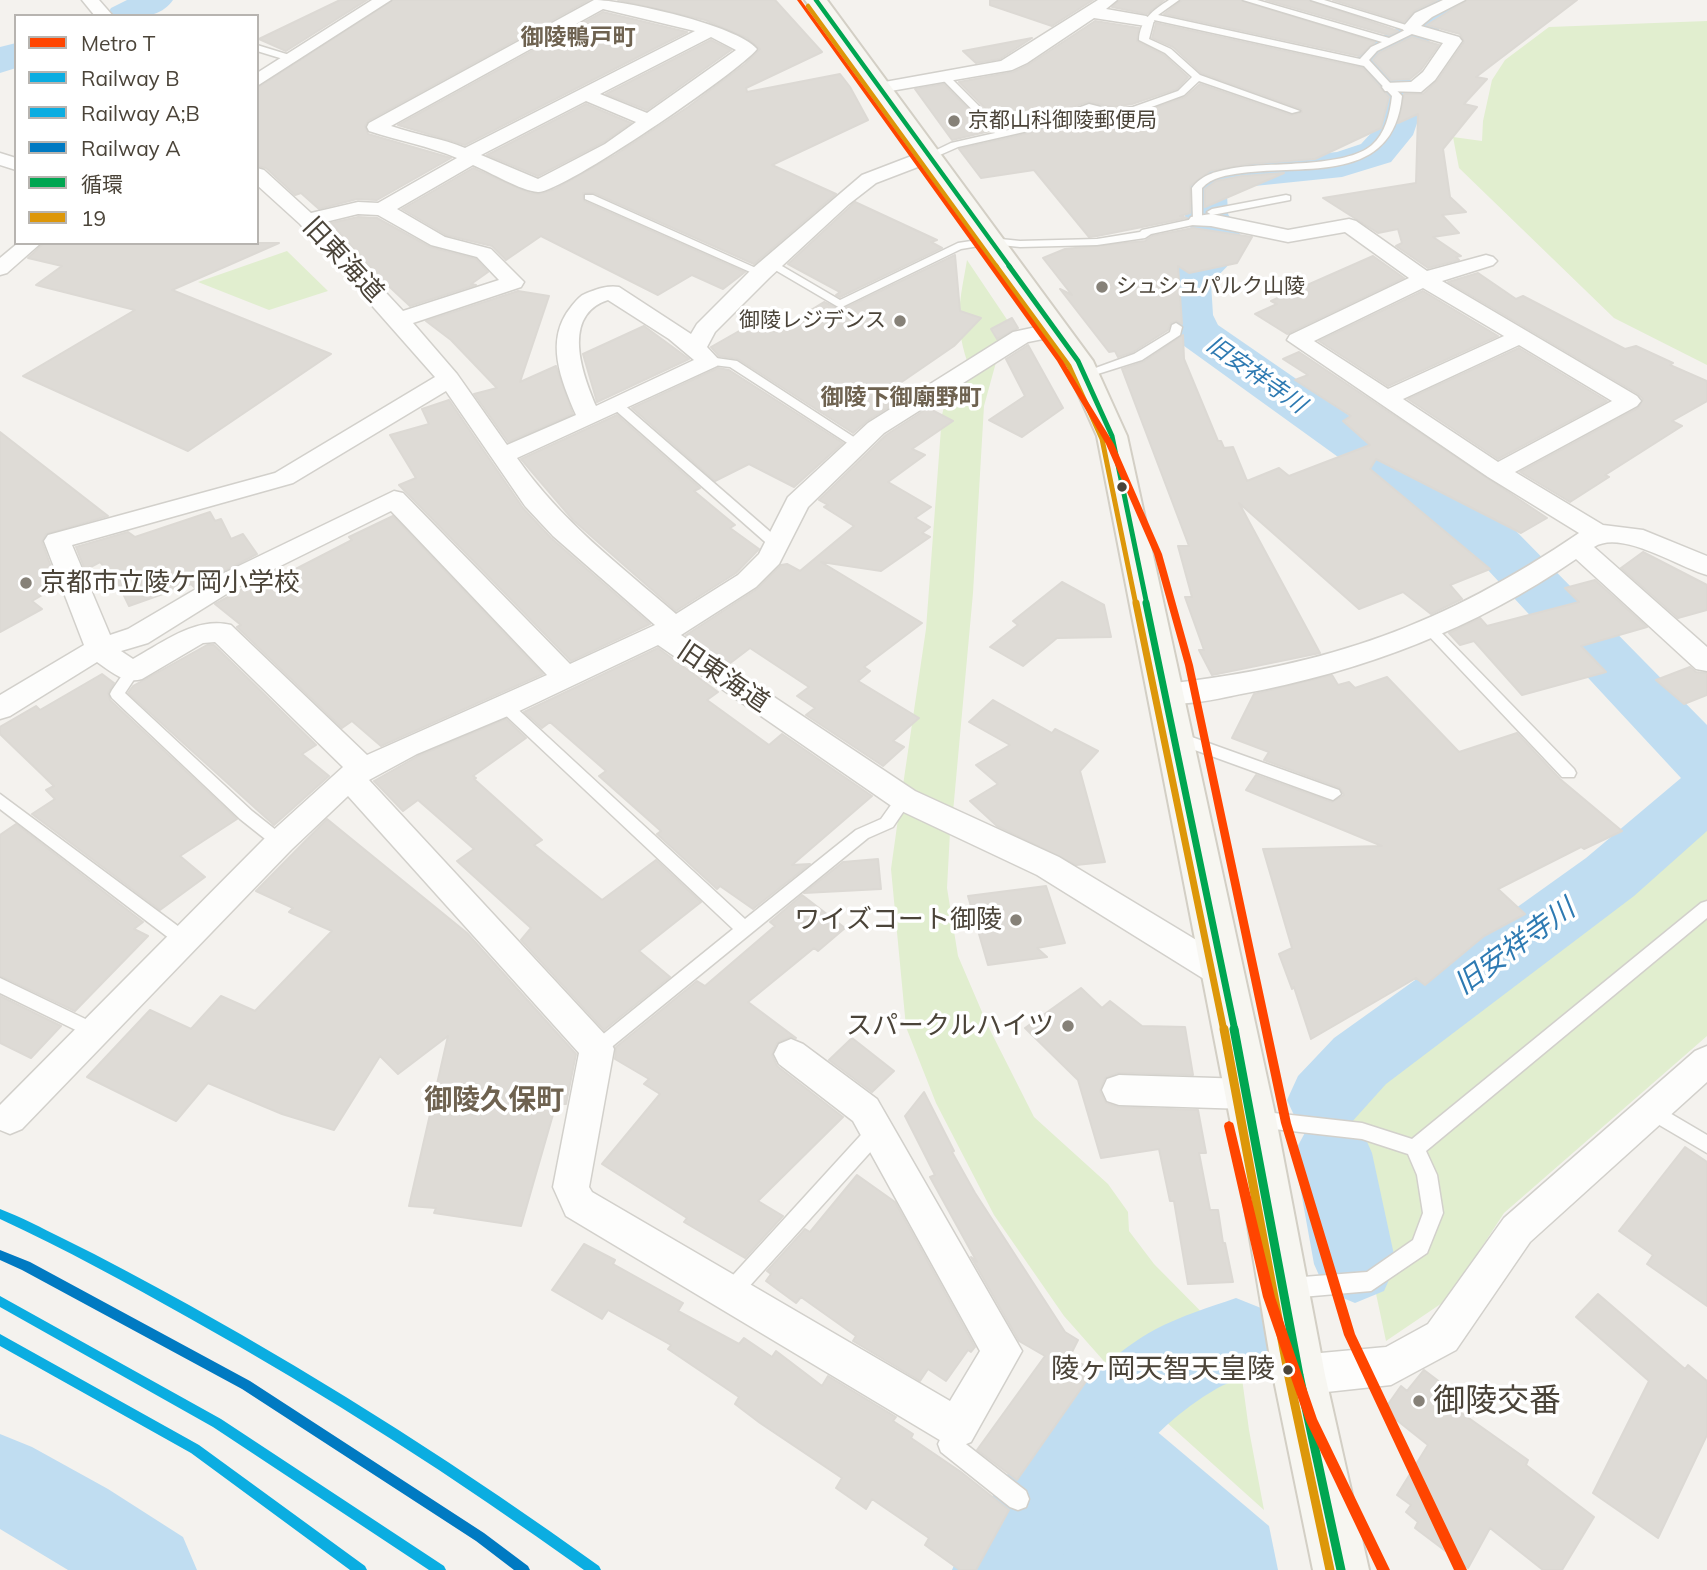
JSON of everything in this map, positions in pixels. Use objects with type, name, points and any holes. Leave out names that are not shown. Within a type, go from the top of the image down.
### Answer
[{"type":"main road","points":[[816,0],[1085,374],[1112,436],[1224,974],[1299,1375],[1341,1570]]},
{"type":"street","points":[[90,0],[103,14]]},
{"type":"street","points":[[259,80],[383,0]]},
{"type":"street","points":[[879,88],[1006,66],[1021,59],[1109,0]]},
{"type":"street","points":[[1396,87],[1415,88],[1429,76],[1453,41],[1417,30],[1416,19],[1429,10],[1457,0]]},
{"type":"street","points":[[604,1],[711,30],[748,49],[612,148],[539,186],[435,142],[410,139],[376,127],[604,1]]},
{"type":"street","points":[[1091,12],[1150,19]]},
{"type":"street","points":[[382,209],[469,156],[711,30]]},
{"type":"street","points":[[585,94],[648,120]]},
{"type":"street","points":[[702,354],[705,330],[766,268],[869,179],[929,156]]},
{"type":"street","name":"旧東海道","points":[[259,176],[307,220],[399,320],[449,379],[534,500],[667,631],[904,799],[1048,866],[1224,974]]},
{"type":"street","points":[[307,220],[358,208],[382,209],[438,241],[484,253],[513,282],[399,320]]},
{"type":"street","points":[[1204,216],[1288,236],[1349,225],[1424,279],[1629,401],[1497,472]]},
{"type":"street","points":[[0,269],[29,245]]},
{"type":"street","points":[[1486,261],[1424,279],[1298,340],[1497,472],[1588,540],[1706,662]]},
{"type":"street","points":[[589,418],[568,367],[568,330],[586,301],[611,292],[702,354]]},
{"type":"street","points":[[10,1118],[280,842],[356,773],[667,631],[747,581],[770,558],[797,503],[858,443],[911,405],[1021,337],[1055,330]]},
{"type":"street","points":[[1387,398],[1519,337]]},
{"type":"street","points":[[501,456],[618,406],[702,354]]},
{"type":"street","points":[[97,649],[97,638],[57,541],[284,478],[449,379]]},
{"type":"street","points":[[0,709],[97,649],[138,636],[228,582],[394,499],[567,678]]},
{"type":"street","points":[[1166,694],[1221,690],[1355,658],[1478,609],[1533,578],[1588,540],[1634,536],[1707,566]]},
{"type":"street","points":[[97,649],[132,672],[197,635],[221,632],[356,773],[597,1049],[571,1187],[579,1204],[957,1428],[1002,1351],[865,1110],[791,1054]]},
{"type":"street","points":[[1299,1375],[1391,1366],[1442,1337],[1464,1310],[1517,1230],[1707,1061]]},
{"type":"street","points":[[1119,1090],[1250,1106]]},
{"type":"lane","points":[[1175,0],[1159,10],[1143,28],[1144,40],[1168,51],[1197,77],[1295,111]]},
{"type":"lane","points":[[1247,0],[1389,41]]},
{"type":"lane","points":[[1315,0],[1417,30]]},
{"type":"lane","points":[[1150,19],[1364,63],[1396,87],[1395,110],[1387,131],[1373,150],[1338,161],[1272,166],[1215,175],[1204,180],[1197,188],[1204,216]]},
{"type":"lane","points":[[1364,63],[1368,53],[1417,30]]},
{"type":"lane","points":[[259,49],[293,59]]},
{"type":"lane","points":[[929,156],[955,145],[1033,127],[1089,107],[1113,113],[1135,110],[1181,93],[1197,77]]},
{"type":"lane","points":[[946,78],[1002,134]]},
{"type":"lane","points":[[589,197],[766,268],[840,304],[958,246],[991,241],[1020,244],[1106,241],[1145,235],[1146,232],[1204,216],[1286,198]]},
{"type":"lane","points":[[1085,374],[1138,357],[1176,333],[1176,327]]},
{"type":"lane","points":[[702,354],[733,364],[858,443]]},
{"type":"lane","points":[[618,406],[777,545]]},
{"type":"lane","points":[[1430,629],[1568,774]]},
{"type":"lane","points":[[132,672],[117,694],[246,815],[280,842]]},
{"type":"lane","points":[[506,706],[744,928]]},
{"type":"lane","points":[[1175,737],[1333,794]]},
{"type":"lane","points":[[597,1049],[862,834],[887,822],[904,799]]},
{"type":"lane","points":[[0,800],[184,940]]},
{"type":"lane","points":[[1415,1148],[1707,908]]},
{"type":"lane","points":[[0,985],[94,1031]]},
{"type":"lane","points":[[1250,1106],[1362,1131],[1415,1148],[1427,1175],[1433,1213],[1420,1246],[1371,1281],[1284,1289]]},
{"type":"lane","points":[[1651,1110],[1707,1145]]},
{"type":"lane","points":[[730,1293],[877,1131]]},
{"type":"lane","points":[[957,1428],[949,1444],[1018,1499]]},
{"type":"green space","points":[[1707,21],[1707,365],[1614,318],[1459,168],[1453,137],[1482,141],[1483,121],[1492,80],[1505,60],[1549,27]]},
{"type":"green space","points":[[287,251],[328,291],[269,310],[198,282]]},
{"type":"green space","points":[[967,260],[1014,330],[967,361],[959,322]]},
{"type":"green space","points":[[998,355],[984,406],[973,593],[953,812],[902,792],[926,629],[942,415],[949,386]]},
{"type":"green space","points":[[1707,797],[1707,1036],[1504,1213],[1448,1299],[1386,1341],[1336,1104]]},
{"type":"green space","points":[[904,813],[950,832],[947,888],[958,956],[988,1026],[1034,1117],[1108,1184],[1128,1212],[1129,1231],[1154,1264],[1238,1349],[1264,1510],[1125,1385],[1064,1316],[994,1215],[936,1103],[906,1027],[891,869],[898,819]]},
{"type":"water","points":[[1141,1418],[1269,1526],[1278,1570],[1032,1570]]},
{"type":"building","points":[[340,0],[367,0],[286,51],[259,39]]},
{"type":"building","points":[[393,0],[589,0],[368,121],[365,126],[368,134],[451,158],[377,200],[357,199],[319,209],[301,193],[295,195],[266,168],[259,166],[259,87]]},
{"type":"building","points":[[618,0],[775,0],[822,52],[746,88],[747,92],[840,74],[868,120],[772,165],[836,194],[754,264],[594,193],[583,193],[584,201],[745,272],[723,289],[692,275],[658,295],[541,236],[506,260],[492,246],[446,235],[402,209],[473,168],[530,193],[539,194],[555,189],[615,155],[688,107],[745,64],[760,49],[747,38],[705,20]]},
{"type":"building","points":[[990,0],[1093,0],[1052,26],[990,5]]},
{"type":"building","points":[[1120,0],[1164,0],[1147,14],[1112,7]]},
{"type":"building","points":[[1182,0],[1240,0],[1375,42],[1359,56],[1164,14]]},
{"type":"building","points":[[1266,0],[1308,0],[1398,31],[1389,35]]},
{"type":"building","points":[[1333,0],[1437,0],[1414,11],[1404,22]]},
{"type":"building","points":[[1467,0],[1577,0],[1476,77],[1487,79],[1464,104],[1477,107],[1443,149],[1450,197],[1466,212],[1442,215],[1459,233],[1433,237],[1461,256],[1456,257],[1459,260],[1428,268],[1396,246],[1402,243],[1398,229],[1378,233],[1323,198],[1416,183],[1418,114],[1398,123],[1404,94],[1423,94],[1437,81],[1464,42],[1460,34],[1427,25]]},
{"type":"building","points":[[603,12],[687,32],[465,145],[398,125]]},
{"type":"building","points":[[1095,21],[1139,28],[1137,41],[1164,55],[1188,77],[1177,89],[1132,104],[1113,107],[1088,102],[1005,128],[959,82],[1013,72]]},
{"type":"building","points":[[1156,23],[1363,68],[1389,97],[1381,128],[1315,159],[1249,164],[1210,171],[1190,186],[1190,213],[1180,216],[1187,218],[1089,237],[1034,170],[981,178],[959,149],[1038,131],[1090,113],[1113,119],[1139,114],[1185,97],[1200,84],[1291,115],[1302,112],[1301,109],[1201,73],[1173,47],[1152,38]]},
{"type":"building","points":[[1412,37],[1439,45],[1421,70],[1410,79],[1391,80],[1373,60],[1379,53]]},
{"type":"building","points":[[1032,38],[1000,59],[976,63],[963,51]]},
{"type":"building","points":[[711,40],[731,50],[647,110],[606,94]]},
{"type":"building","points":[[944,84],[990,131],[952,140],[915,89]]},
{"type":"building","points":[[586,104],[631,123],[604,142],[538,176],[487,155]]},
{"type":"building","points":[[1284,173],[1205,207],[1205,189],[1216,181]]},
{"type":"building","points":[[855,202],[937,240],[931,242],[942,248],[840,297],[836,295],[840,292],[788,264]]},
{"type":"building","points":[[358,217],[377,218],[430,247],[476,259],[488,272],[471,284],[476,285],[410,306],[380,278],[331,223]]},
{"type":"building","points":[[1193,228],[1252,237],[1237,263],[1189,273],[1178,266],[1182,324],[1177,321],[1171,323],[1168,330],[1133,352],[1118,357],[1115,351],[1109,352],[1060,289],[1072,295],[1043,258],[1065,249],[1145,241],[1152,236]]},
{"type":"building","points":[[279,243],[172,290],[331,354],[188,451],[23,376],[135,310],[36,285],[62,266],[28,258],[42,245]]},
{"type":"building","points":[[955,255],[960,311],[981,318],[954,346],[890,390],[905,397],[853,433],[738,359],[719,356],[711,347],[755,322],[775,332],[824,302],[841,310]]},
{"type":"building","points":[[1373,256],[1404,278],[1287,334],[1255,314],[1277,304],[1271,301]]},
{"type":"building","points":[[1478,273],[1516,299],[1523,296],[1625,349],[1636,346],[1707,381],[1707,401],[1672,421],[1682,426],[1605,475],[1609,477],[1570,502],[1520,472],[1638,408],[1643,399],[1448,282]]},
{"type":"building","points":[[518,291],[549,296],[520,382],[556,366],[573,414],[508,442],[474,394],[497,388],[451,340],[426,321]]},
{"type":"building","points":[[1423,291],[1498,336],[1388,386],[1319,341]]},
{"type":"building","points":[[1012,318],[1018,328],[997,339],[991,329]]},
{"type":"building","points":[[644,326],[689,359],[597,402],[583,354]]},
{"type":"building","points":[[1183,335],[1184,359],[1218,441],[1221,441],[1224,448],[1233,447],[1247,481],[1279,468],[1289,476],[1370,445],[1343,421],[1351,416],[1295,380],[1308,375],[1283,359],[1299,352],[1547,518],[1521,533],[1376,459],[1370,469],[1490,569],[1450,585],[1462,599],[1431,614],[1403,592],[1359,609],[1239,503],[1320,653],[1212,675],[1199,650],[1204,650],[1185,597],[1192,597],[1178,546],[1189,546],[1122,369],[1143,362]]},
{"type":"building","points":[[1028,345],[1063,408],[1022,437],[989,420],[1025,396],[1006,359]]},
{"type":"building","points":[[1519,348],[1607,401],[1498,459],[1408,399]]},
{"type":"building","points":[[718,368],[729,370],[843,443],[794,487],[749,464],[715,481],[632,408]]},
{"type":"building","points":[[449,400],[523,508],[551,538],[650,624],[571,661],[399,485],[416,478],[390,435],[429,424],[422,409]]},
{"type":"building","points":[[928,408],[953,421],[912,449],[925,455],[888,482],[931,507],[915,518],[930,527],[922,533],[930,537],[881,571],[821,562],[922,623],[864,667],[870,671],[858,681],[919,718],[893,741],[904,747],[883,766],[806,715],[815,708],[797,696],[809,687],[750,648],[729,664],[686,635],[757,589],[781,565],[787,564],[800,571],[854,526],[824,507],[828,505],[819,500],[886,435]]},
{"type":"building","points":[[617,415],[700,488],[694,491],[735,525],[730,528],[759,549],[736,573],[676,611],[573,520],[521,459]]},
{"type":"building","points":[[0,432],[108,516],[46,534],[42,542],[58,586],[32,601],[42,609],[0,632]]},
{"type":"building","points":[[210,512],[215,521],[221,519],[231,539],[243,534],[257,554],[194,587],[191,584],[129,606],[117,581],[100,562],[85,570],[76,547],[128,532],[135,537]]},
{"type":"building","points":[[393,516],[543,674],[381,746],[352,721],[342,728],[237,627],[241,625],[215,604],[276,571],[282,576],[352,540],[349,537]]},
{"type":"building","points":[[1643,552],[1707,585],[1707,610],[1678,618],[1621,568]]},
{"type":"building","points":[[1595,580],[1647,627],[1581,646],[1606,672],[1522,695],[1474,641],[1460,645],[1449,633],[1480,618],[1487,626],[1579,602],[1565,588]]},
{"type":"building","points":[[1062,582],[1104,605],[1111,637],[1057,638],[1023,666],[990,647],[1018,625],[1013,621]]},
{"type":"building","points":[[207,645],[214,645],[316,745],[302,754],[329,776],[274,825],[128,693],[133,686]]},
{"type":"building","points":[[658,648],[718,692],[707,700],[769,745],[782,734],[872,796],[792,865],[810,864],[753,909],[720,886],[717,889],[657,834],[661,831],[599,776],[606,771],[550,722],[542,728],[524,712]]},
{"type":"building","points":[[1690,667],[1696,672],[1707,673],[1707,695],[1684,704],[1656,680]]},
{"type":"building","points":[[102,674],[114,683],[108,693],[110,700],[237,819],[180,856],[205,877],[160,910],[32,814],[55,799],[46,790],[54,786],[0,734],[0,727],[36,706],[40,710]]},
{"type":"building","points":[[1332,675],[1338,685],[1349,682],[1355,688],[1387,677],[1459,752],[1517,733],[1560,779],[1622,831],[1584,849],[1581,847],[1498,889],[1525,914],[1484,936],[1425,985],[1416,978],[1311,1039],[1294,987],[1292,989],[1279,954],[1292,948],[1263,849],[1382,846],[1246,790],[1256,775],[1332,802],[1344,795],[1340,788],[1264,760],[1269,752],[1232,738],[1254,694]]},
{"type":"building","points":[[993,700],[1052,733],[1055,729],[1098,751],[1080,771],[1105,862],[1076,865],[997,826],[970,801],[998,784],[976,765],[1010,745],[969,722]]},
{"type":"building","points":[[506,719],[526,738],[473,776],[542,840],[534,845],[602,900],[656,860],[701,902],[639,951],[670,977],[604,1030],[521,940],[531,928],[457,861],[474,849],[418,800],[403,811],[374,781],[418,756]]},
{"type":"building","points":[[327,819],[467,933],[576,1054],[566,1104],[556,1104],[521,1226],[434,1213],[436,1208],[409,1206],[448,1036],[398,1074],[380,1056],[334,1130],[282,1114],[208,1083],[176,1121],[87,1077],[150,1010],[191,1029],[221,996],[255,1011],[332,931],[289,912],[293,908],[256,891]]},
{"type":"building","points":[[16,824],[143,922],[134,929],[148,936],[75,1011],[0,976],[0,835]]},
{"type":"building","points":[[878,859],[881,889],[804,893],[843,862]]},
{"type":"building","name":"ワイズコート御陵","points":[[1046,886],[1065,943],[1037,948],[1047,957],[988,965],[968,896]]},
{"type":"building","points":[[802,895],[845,928],[818,951],[814,948],[748,1002],[796,1038],[790,1037],[777,1043],[772,1055],[777,1066],[843,1117],[758,1201],[783,1216],[745,1258],[684,1222],[687,1218],[602,1164],[660,1094],[644,1084],[649,1079],[615,1059],[616,1047],[697,981],[705,986],[775,926],[770,922]]},
{"type":"building","points":[[1081,988],[1102,1008],[1110,1001],[1142,1026],[1185,1027],[1193,1075],[1118,1073],[1105,1078],[1100,1091],[1106,1103],[1118,1107],[1198,1110],[1206,1153],[1199,1153],[1210,1210],[1218,1210],[1233,1282],[1188,1284],[1174,1201],[1170,1201],[1159,1149],[1101,1158],[1078,1080],[1025,1028]]},
{"type":"building","points":[[0,996],[61,1026],[31,1058],[0,1043]]},
{"type":"building","points":[[852,1038],[894,1071],[872,1092],[829,1060]]},
{"type":"building","points":[[924,1092],[975,1193],[1065,1332],[1078,1340],[1069,1358],[1094,1370],[1017,1480],[977,1450],[1045,1356],[1019,1341],[971,1257],[977,1262],[930,1177],[935,1175],[905,1116]]},
{"type":"building","points":[[1685,1147],[1707,1162],[1707,1306],[1647,1264],[1653,1255],[1619,1231]]},
{"type":"building","points":[[857,1175],[895,1202],[975,1347],[971,1352],[968,1350],[946,1381],[928,1369],[920,1381],[853,1341],[856,1336],[801,1297],[796,1303],[766,1281],[771,1274],[767,1271],[805,1229],[810,1232]]},
{"type":"building","points":[[584,1244],[615,1260],[613,1264],[683,1303],[678,1311],[739,1344],[744,1338],[772,1357],[776,1351],[822,1386],[828,1376],[896,1417],[893,1421],[913,1434],[911,1438],[961,1472],[1009,1510],[976,1570],[960,1570],[925,1545],[929,1538],[872,1499],[866,1509],[836,1488],[842,1478],[735,1404],[739,1397],[668,1349],[671,1345],[608,1310],[602,1319],[552,1290]]},
{"type":"building","points":[[1598,1294],[1685,1369],[1688,1365],[1707,1381],[1707,1435],[1658,1538],[1593,1493],[1649,1381],[1576,1317]]},
{"type":"building","points":[[1424,1370],[1453,1392],[1446,1402],[1528,1460],[1526,1465],[1594,1517],[1562,1570],[1543,1570],[1490,1528],[1468,1568],[1415,1528],[1418,1522],[1406,1512],[1411,1505],[1397,1495],[1428,1445],[1384,1410],[1401,1386],[1407,1391]]},
{"type":"waterway","points":[[128,14],[155,0]]},
{"type":"waterway","name":"旧安祥寺川","points":[[1469,0],[1429,16],[1423,22],[1422,29],[1381,52],[1374,60],[1377,67],[1400,91],[1403,106],[1392,135],[1376,153],[1342,164],[1237,175],[1207,187],[1204,208],[1224,246],[1188,280],[1189,315],[1197,333],[1494,542],[1707,765]]},
{"type":"waterway","points":[[0,61],[14,55]]},
{"type":"waterway","name":"旧安祥寺川","points":[[1325,1100],[1360,1061],[1610,877],[1707,793]]},
{"type":"waterway","name":"旧安祥寺川","points":[[1333,1153],[1355,1264]]},
{"type":"waterway","name":"旧安祥寺川","points":[[999,1570],[1081,1453],[1129,1401],[1156,1378],[1186,1359],[1236,1339]]},
{"type":"waterway","name":"旧安祥寺川","points":[[0,1479],[76,1521],[150,1570]]},
{"type":"metro line","name":"T","points":[[799,0],[1060,361],[1110,444],[1158,554],[1189,665],[1286,1123],[1350,1335],[1461,1570]]},
{"type":"metro line","name":"T","points":[[1229,1126],[1269,1297],[1312,1421],[1384,1570]]},
{"type":"rail line","name":"B","points":[[0,1214],[110,1268],[283,1365],[493,1498],[595,1570]]},
{"type":"rail line","name":"A","points":[[0,1255],[26,1266],[246,1385],[480,1537],[524,1570]]},
{"type":"rail line","name":"A;B","points":[[0,1301],[217,1423],[440,1570]]},
{"type":"rail line","name":"B","points":[[0,1340],[195,1449],[361,1570]]},
{"type":"transit line","name":"循環","points":[[816,0],[1078,361],[1112,436],[1253,1119],[1299,1375],[1341,1570]]},
{"type":"transit line","name":"19","points":[[808,6],[1069,366],[1102,439],[1243,1121],[1289,1377],[1330,1570]]},
{"type":"place","name":"京都山科御陵郵便局","points":[[954,121]]},
{"type":"place","name":"シュシュパルク山陵","points":[[1102,287]]},
{"type":"place","name":"御陵レジデンス","points":[[900,321]]},
{"type":"place","name":"京都市立陵ケ岡小学校","points":[[26,583]]},
{"type":"place","name":"ワイズコート御陵","points":[[1016,920]]},
{"type":"place","name":"スパークルハイツ","points":[[1068,1026]]},
{"type":"place","name":"陵ヶ岡天智天皇陵","points":[[1288,1370]]},
{"type":"place","name":"御陵交番","points":[[1419,1401]]},
{"type":"district","name":"御陵鴨戸町","points":[[578,38]]},
{"type":"district","name":"御陵下御廟野町","points":[[901,398]]},
{"type":"district","name":"御陵久保町","points":[[494,1101]]}]
